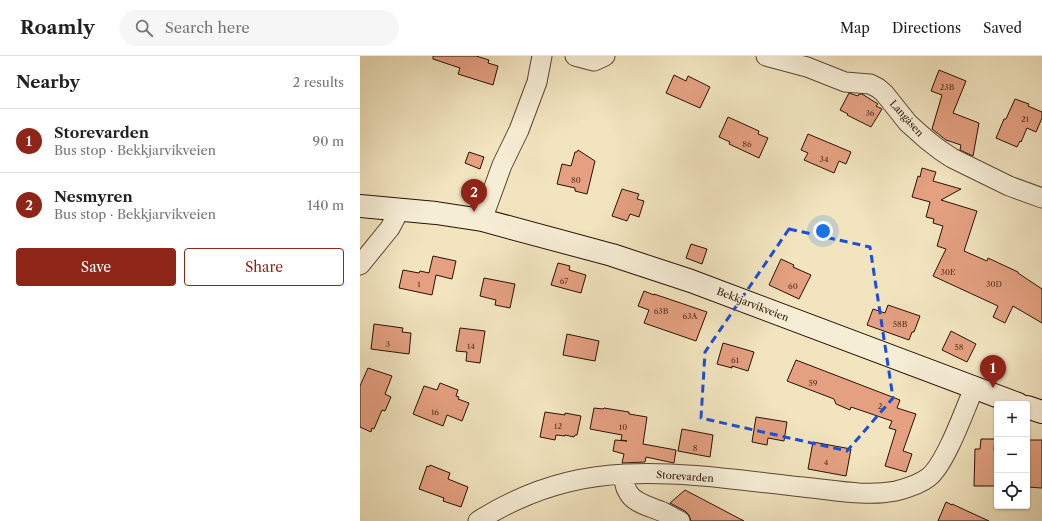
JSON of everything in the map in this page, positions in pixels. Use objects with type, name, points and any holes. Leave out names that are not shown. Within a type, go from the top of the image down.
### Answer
[{"type":"street","points":[[482,220],[502,165],[519,130],[537,82],[542,56]]},
{"type":"street","points":[[575,56],[594,61],[605,56]]},
{"type":"street","name":"Langåsen","points":[[766,56],[807,67],[845,82],[870,84],[878,88],[884,93],[908,123],[926,140],[940,150],[952,158],[1009,186],[1042,198]]},
{"type":"street","name":"Bekkjarvikveien","points":[[360,206],[400,209],[482,220],[612,255],[685,279],[1010,401]]},
{"type":"street","points":[[360,265],[390,228],[400,209]]},
{"type":"street","name":"Storevarden","points":[[478,521],[510,503],[548,487],[597,477],[624,474],[652,473],[694,476],[859,493],[896,491],[923,482],[931,476],[944,456],[974,388]]},
{"type":"street","points":[[1030,408],[1042,412]]},
{"type":"street","points":[[624,474],[624,484],[632,498],[680,521]]},
{"type":"highlighted area","points":[[789,229],[870,247],[893,398],[847,451],[701,418],[705,352]]},
{"type":"building","points":[[433,56],[476,56],[489,60],[488,63],[498,66],[493,85],[458,74],[460,68],[433,59]]},
{"type":"building","points":[[939,70],[966,81],[953,113],[979,123],[973,156],[960,150],[961,145],[946,140],[932,129],[942,95],[931,91]]},
{"type":"building","points":[[674,75],[686,81],[688,76],[710,87],[700,108],[666,93]]},
{"type":"building","points":[[849,93],[858,96],[859,94],[862,94],[878,104],[876,106],[882,109],[871,127],[840,110]]},
{"type":"building","points":[[1015,99],[1029,104],[1028,106],[1042,112],[1042,118],[1036,132],[1027,128],[1021,142],[1020,141],[1017,147],[996,138]]},
{"type":"building","points":[[728,117],[759,131],[758,134],[768,138],[759,158],[729,144],[730,142],[719,137]]},
{"type":"building","points":[[808,134],[851,152],[846,164],[839,161],[834,173],[804,160],[808,153],[801,150]]},
{"type":"building","points":[[578,150],[595,161],[587,194],[575,191],[575,188],[557,184],[562,164],[571,166],[575,152]]},
{"type":"building","points":[[469,152],[484,157],[480,169],[465,163]]},
{"type":"building","points":[[922,168],[936,172],[933,181],[961,189],[941,200],[977,211],[964,251],[987,261],[988,258],[1018,272],[1042,289],[1042,323],[1013,306],[1005,323],[993,317],[998,306],[933,276],[946,249],[937,246],[943,226],[933,223],[934,219],[926,217],[930,202],[912,197]]},
{"type":"building","points":[[622,189],[639,194],[637,199],[644,201],[639,217],[630,214],[627,221],[612,216]]},
{"type":"building","points":[[691,244],[707,249],[702,264],[686,258]]},
{"type":"building","points":[[433,256],[456,261],[452,279],[436,275],[432,295],[399,288],[403,270],[429,273]]},
{"type":"building","points":[[781,259],[794,265],[793,267],[811,275],[799,299],[769,285]]},
{"type":"building","points":[[558,263],[570,266],[569,270],[586,275],[581,293],[551,285]]},
{"type":"building","points":[[484,278],[515,284],[510,308],[495,305],[496,300],[480,296]]},
{"type":"building","points":[[644,291],[707,312],[696,341],[644,323],[649,310],[638,306]]},
{"type":"building","points":[[888,305],[920,316],[914,332],[912,332],[909,340],[867,325],[873,309],[885,313]]},
{"type":"building","points":[[374,324],[403,328],[402,332],[411,333],[409,354],[371,349]]},
{"type":"building","points":[[460,328],[485,331],[480,363],[466,361],[467,352],[456,351]]},
{"type":"building","points":[[951,331],[976,344],[967,362],[942,350]]},
{"type":"building","points":[[567,334],[599,341],[595,361],[563,355]]},
{"type":"building","points":[[723,343],[754,352],[748,371],[732,366],[732,368],[717,364]]},
{"type":"building","points":[[796,360],[900,400],[897,408],[916,414],[903,451],[912,454],[906,472],[885,466],[896,430],[889,428],[892,421],[851,407],[850,410],[836,404],[834,399],[787,381]]},
{"type":"building","points":[[368,368],[392,376],[385,394],[391,397],[385,411],[382,410],[374,429],[372,428],[371,432],[360,427],[360,386]]},
{"type":"building","points":[[440,383],[458,390],[456,396],[459,397],[458,399],[469,403],[462,421],[447,415],[443,426],[413,414],[424,386],[437,390]]},
{"type":"building","points":[[594,408],[629,412],[629,414],[647,417],[643,444],[676,450],[674,463],[646,457],[645,462],[622,463],[624,454],[613,451],[615,440],[627,441],[621,440],[622,435],[590,429]]},
{"type":"building","points":[[545,412],[565,415],[565,413],[581,416],[577,435],[574,437],[556,435],[555,440],[540,437]]},
{"type":"building","points":[[756,417],[787,422],[784,441],[768,438],[767,445],[752,442]]},
{"type":"building","points":[[682,429],[713,435],[710,457],[678,451]]},
{"type":"building","points":[[981,439],[994,439],[994,486],[974,486],[975,449],[980,449]]},
{"type":"building","points":[[1030,440],[1042,440],[1042,488],[1030,487]]},
{"type":"building","points":[[813,442],[851,449],[846,476],[808,469]]},
{"type":"building","points":[[430,465],[450,473],[448,479],[468,487],[461,507],[443,501],[444,498],[419,489],[427,466],[429,467]]},
{"type":"building","points":[[685,490],[744,521],[691,521],[689,515],[685,511],[670,503]]},
{"type":"building","points":[[946,502],[952,504],[989,521],[938,521]]},
{"type":"place","name":"Nesmyren","points":[[474,212]]},
{"type":"place","name":"Storevarden","points":[[993,388]]}]
